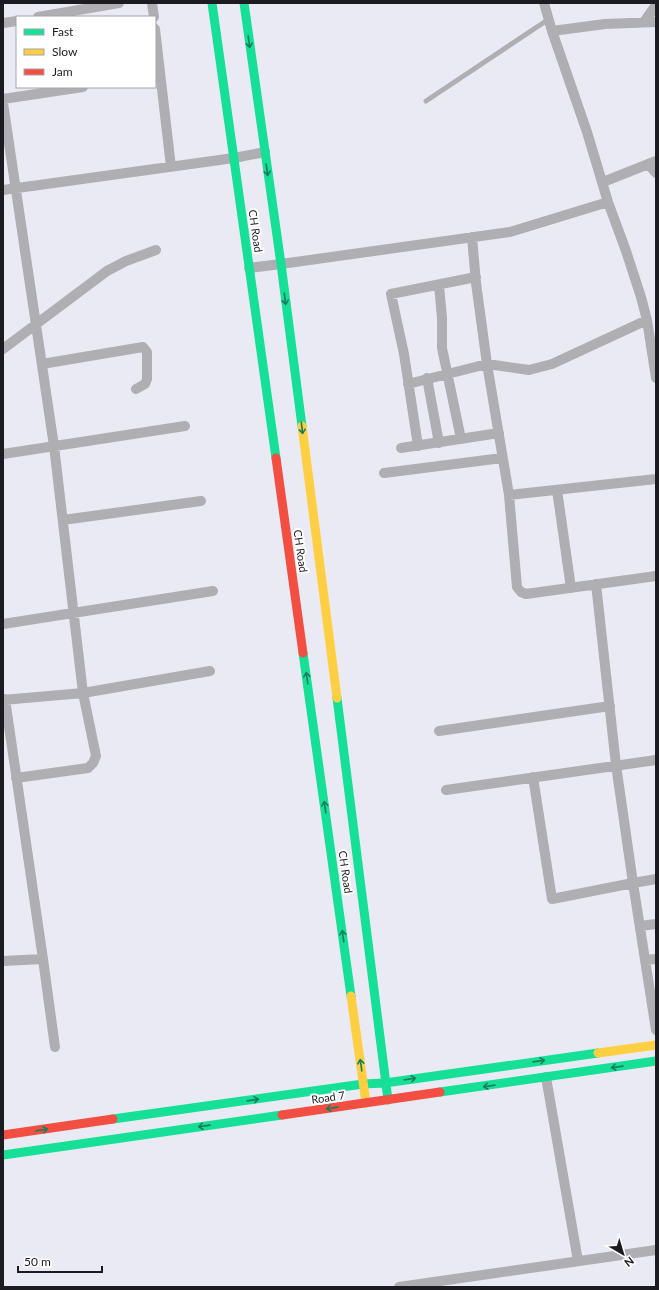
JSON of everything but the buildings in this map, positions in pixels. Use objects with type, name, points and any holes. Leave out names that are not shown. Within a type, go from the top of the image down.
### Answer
[{"type":"street","points":[[44,16],[119,3]]},
{"type":"street","points":[[152,3],[154,16]]},
{"type":"street","name":"CH Road","points":[[212,3],[366,1103]]},
{"type":"street","name":"CH Road","points":[[244,3],[281,264],[388,1100]]},
{"type":"street","points":[[544,3],[552,31],[587,132],[608,202],[626,251],[647,320],[656,378]]},
{"type":"street","points":[[644,22],[656,5]]},
{"type":"street","points":[[3,23],[16,21]]},
{"type":"street","points":[[552,31],[606,24],[656,22]]},
{"type":"street","points":[[156,45],[158,76],[171,167]]},
{"type":"street","points":[[3,99],[76,88]]},
{"type":"street","points":[[3,103],[54,446],[83,693],[96,756],[93,763],[88,768],[16,778]]},
{"type":"street","points":[[3,190],[234,158],[265,152]]},
{"type":"street","points":[[603,182],[652,162],[656,173]]},
{"type":"street","points":[[249,268],[510,232],[608,202]]},
{"type":"street","points":[[472,237],[487,364],[509,495],[517,587],[520,592],[526,594],[656,576]]},
{"type":"street","points":[[3,349],[107,271],[126,261],[156,250]]},
{"type":"street","points":[[418,446],[401,339],[391,294],[476,277]]},
{"type":"street","points":[[439,285],[442,318],[442,348],[461,439]]},
{"type":"street","points":[[408,384],[487,364],[529,370],[541,367],[552,364],[647,320]]},
{"type":"street","points":[[42,364],[143,347],[148,352],[147,379],[145,384],[136,389]]},
{"type":"street","points":[[427,378],[439,442]]},
{"type":"street","points":[[3,454],[185,426]]},
{"type":"street","points":[[401,448],[499,433]]},
{"type":"street","points":[[384,473],[502,458]]},
{"type":"street","points":[[509,495],[656,479]]},
{"type":"street","points":[[557,490],[571,588]]},
{"type":"street","points":[[63,520],[201,501]]},
{"type":"street","points":[[596,584],[616,765],[633,883],[640,926],[651,960],[656,1030]]},
{"type":"street","points":[[3,624],[213,591]]},
{"type":"street","points":[[55,1047],[4,700],[83,693],[210,671]]},
{"type":"street","points":[[439,731],[610,706]]},
{"type":"street","points":[[446,790],[656,760]]},
{"type":"street","points":[[533,777],[552,899],[656,879]]},
{"type":"street","points":[[640,926],[656,924]]},
{"type":"street","points":[[3,961],[43,959]]},
{"type":"street","name":"Road 7","points":[[3,1135],[363,1084],[385,1083],[656,1045]]},
{"type":"street","name":"Road 7","points":[[3,1155],[656,1061]]},
{"type":"street","points":[[546,1077],[578,1261]]},
{"type":"street","points":[[399,1287],[456,1283],[578,1261],[656,1250]]},
{"type":"lane","points":[[426,101],[549,19]]},
{"type":"traffic: fast","points":[[212,3],[276,458]]},
{"type":"traffic: fast","points":[[244,3],[281,264],[302,426]]},
{"type":"traffic: fast","points":[[303,653],[351,996]]},
{"type":"traffic: fast","points":[[337,698],[388,1100]]},
{"type":"traffic: fast","points":[[113,1119],[598,1053]]},
{"type":"traffic: fast","points":[[440,1092],[656,1061]]},
{"type":"traffic: fast","points":[[3,1155],[282,1115]]},
{"type":"traffic: slow","points":[[302,426],[337,698]]},
{"type":"traffic: slow","points":[[351,996],[366,1103]]},
{"type":"traffic: slow","points":[[598,1053],[656,1045]]},
{"type":"traffic: jam","points":[[276,458],[303,653]]},
{"type":"traffic: jam","points":[[282,1115],[440,1092]]},
{"type":"traffic: jam","points":[[3,1135],[113,1119]]}]
